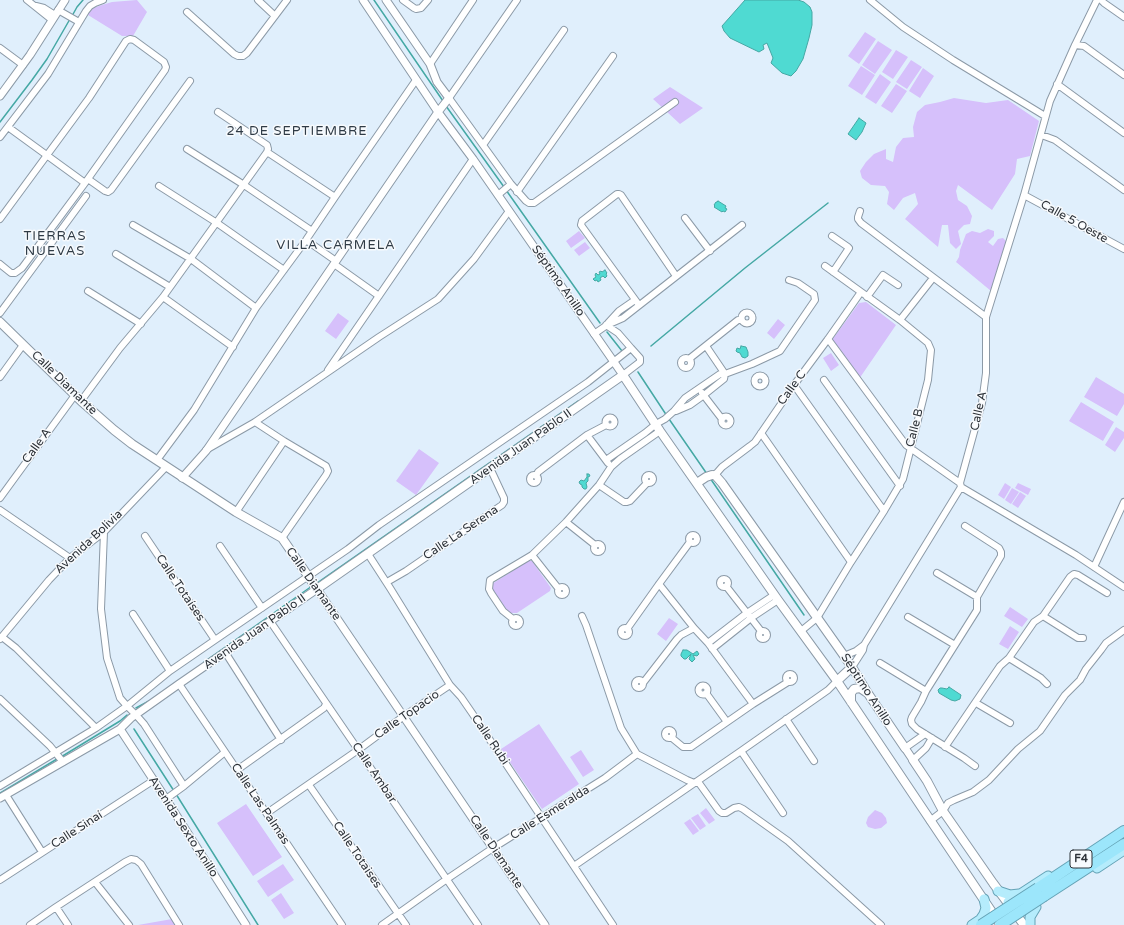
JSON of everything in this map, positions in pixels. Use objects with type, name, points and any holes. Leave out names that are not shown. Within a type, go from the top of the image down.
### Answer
[{"type":"highway","name":"F4","points":[[982,920],[1038,888],[1124,831]]},
{"type":"highway","name":"F4","points":[[1000,925],[1124,844]]},
{"type":"main road","name":"Calle Diamante","points":[[0,322],[81,401],[132,444],[236,512],[282,538],[313,583]]},
{"type":"main road","name":"Séptimo Anillo","points":[[623,375],[776,598],[837,681],[984,899],[982,920]]},
{"type":"main road","name":"Avenida Juan Pablo II","points":[[313,583],[368,554],[623,375]]},
{"type":"main road","name":"Séptimo Anillo","points":[[711,475],[722,483],[852,667],[905,748]]},
{"type":"main road","points":[[697,483],[711,475]]},
{"type":"main road","points":[[837,681],[852,667]]},
{"type":"main road","points":[[851,702],[851,693],[854,689],[860,688],[867,692]]},
{"type":"main road","name":"Séptimo Anillo","points":[[913,760],[927,781],[943,811],[998,891],[1013,898]]},
{"type":"main road","points":[[982,920],[1013,898],[1124,826]]},
{"type":"main road","points":[[1008,925],[1023,919],[1036,907],[1124,850]]},
{"type":"main road","points":[[998,891],[1010,895],[1013,898]]},
{"type":"main road","points":[[1013,898],[1012,903],[1014,908],[1023,919]]},
{"type":"main road","points":[[982,920],[986,908],[984,899]]},
{"type":"main road","points":[[1030,925],[1030,917],[1036,907]]},
{"type":"main road","points":[[982,920],[990,917],[1000,925]]},
{"type":"street","points":[[27,0],[35,5],[41,12],[57,14],[78,22]]},
{"type":"street","points":[[0,96],[23,65],[65,0]]},
{"type":"street","points":[[0,137],[48,74],[86,11],[90,6],[103,0]]},
{"type":"street","points":[[258,0],[275,16]]},
{"type":"street","points":[[187,12],[234,54],[243,56],[247,53],[287,0]]},
{"type":"street","name":"Séptimo Anillo","points":[[363,0],[416,80],[444,105],[483,145],[504,189],[509,211],[623,375]]},
{"type":"street","name":"Séptimo Anillo","points":[[386,0],[430,64],[444,105],[473,159],[504,189],[517,192],[529,203],[534,203],[675,102]]},
{"type":"street","points":[[403,0],[416,9],[420,8],[428,0]]},
{"type":"street","points":[[430,64],[473,0]]},
{"type":"street","points":[[182,478],[206,451],[517,0]]},
{"type":"street","points":[[870,0],[903,27],[953,60],[1045,116]]},
{"type":"street","name":"Calle A","points":[[852,667],[960,485],[982,403],[986,373],[986,317],[1024,195],[1045,116],[1057,84],[1097,0]]},
{"type":"street","points":[[1101,0],[1124,18]]},
{"type":"street","points":[[483,145],[564,30]]},
{"type":"street","points":[[0,219],[89,98],[126,41],[130,39],[134,40],[166,64],[165,70],[86,181],[18,271],[11,273],[0,264]]},
{"type":"street","points":[[1075,45],[1084,46],[1124,75]]},
{"type":"street","points":[[0,48],[23,65]]},
{"type":"street","points":[[517,192],[613,56]]},
{"type":"street","points":[[157,460],[194,410],[256,308],[306,240],[416,80]]},
{"type":"street","points":[[8,127],[46,155],[86,181],[108,192],[111,190],[190,81]]},
{"type":"street","points":[[1057,84],[1124,133]]},
{"type":"street","points":[[81,401],[120,348],[163,297],[267,152],[267,145],[218,112]]},
{"type":"street","points":[[1041,135],[1055,140],[1124,190]]},
{"type":"street","points":[[187,149],[312,231]]},
{"type":"street","points":[[267,152],[335,196]]},
{"type":"street","points":[[326,373],[473,159]]},
{"type":"street","points":[[159,186],[217,223],[284,270]]},
{"type":"street","points":[[639,306],[581,224],[582,221],[617,194],[620,195],[676,276]]},
{"type":"street","name":"Calle 5 Oeste","points":[[1024,195],[1124,249]]},
{"type":"street","points":[[0,313],[86,196]]},
{"type":"street","points":[[206,451],[255,422],[379,337],[438,299],[474,259],[509,211]]},
{"type":"street","points":[[860,211],[858,219],[861,223],[986,317]]},
{"type":"street","points":[[685,218],[710,251]]},
{"type":"street","points":[[133,225],[191,259],[256,308]]},
{"type":"street","points":[[606,325],[619,320],[639,306],[742,225]]},
{"type":"street","points":[[832,236],[849,248],[833,272]]},
{"type":"street","points":[[306,240],[379,296]]},
{"type":"street","points":[[116,254],[170,287]]},
{"type":"street","name":"Calle B","points":[[801,631],[817,618],[900,486],[928,380],[930,350],[928,343],[900,320],[825,266]]},
{"type":"street","points":[[867,297],[883,276],[898,285]]},
{"type":"street","points":[[900,320],[933,278]]},
{"type":"street","points":[[513,619],[503,611],[491,593],[489,589],[490,580],[532,555],[566,522],[599,485],[611,467],[658,428],[684,399],[720,374],[725,374],[752,364],[780,351],[815,300],[814,294],[798,282],[789,280]]},
{"type":"street","points":[[88,291],[141,324]]},
{"type":"street","name":"Calle C","points":[[711,475],[750,446],[761,433],[861,292]]},
{"type":"street","points":[[163,297],[233,347]]},
{"type":"street","points":[[594,334],[606,325],[616,314],[635,300]]},
{"type":"street","points":[[689,359],[738,320],[741,320]]},
{"type":"street","points":[[606,325],[618,333],[640,358],[640,362],[623,375]]},
{"type":"street","points":[[828,339],[902,440],[910,448],[960,485],[1025,524],[1124,587]]},
{"type":"street","points":[[0,377],[23,345]]},
{"type":"street","points":[[706,346],[725,374]]},
{"type":"street","points":[[0,785],[96,728],[127,706],[170,671],[262,608],[313,583],[348,549],[385,521],[588,382],[631,348]]},
{"type":"street","points":[[752,364],[757,376]]},
{"type":"street","points":[[673,412],[704,395],[724,379],[725,374]]},
{"type":"street","points":[[824,380],[900,486]]},
{"type":"street","points":[[794,385],[884,511]]},
{"type":"street","points":[[699,388],[722,418]]},
{"type":"street","name":"Calle A","points":[[0,498],[75,394]]},
{"type":"street","points":[[255,422],[326,466],[328,471],[282,538]]},
{"type":"street","points":[[536,476],[538,472],[587,436],[606,425]]},
{"type":"street","points":[[606,460],[645,433],[658,428]]},
{"type":"street","points":[[761,433],[851,562]]},
{"type":"street","points":[[587,436],[611,467]]},
{"type":"street","points":[[236,512],[284,441]]},
{"type":"street","name":"Avenida Bolivia","points":[[1,638],[49,580],[70,558],[104,532],[166,467]]},
{"type":"street","name":"Calle La Serena","points":[[387,582],[406,571],[502,505],[504,498],[490,468]]},
{"type":"street","points":[[599,485],[624,502],[627,502],[630,501],[647,483]]},
{"type":"street","points":[[1094,567],[1124,502]]},
{"type":"street","points":[[0,510],[70,558]]},
{"type":"street","points":[[566,522],[595,545]]},
{"type":"street","points":[[965,526],[999,548],[1002,556],[977,597],[977,610],[926,691],[911,720],[914,727],[974,766]]},
{"type":"street","points":[[104,532],[101,609],[107,658],[120,698],[144,724],[182,788]]},
{"type":"street","name":"Calle Totaíses","points":[[145,536],[214,640]]},
{"type":"street","points":[[627,629],[690,542]]},
{"type":"street","points":[[220,546],[262,608]]},
{"type":"street","name":"Calle Rubi","points":[[368,554],[387,582],[450,685],[472,713],[613,925]]},
{"type":"street","points":[[532,555],[558,588]]},
{"type":"street","points":[[937,573],[977,597]]},
{"type":"street","points":[[946,747],[1000,666],[1009,658],[1034,622],[1044,616],[1066,582],[1074,574],[1084,578],[1107,593]]},
{"type":"street","name":"Avenida Juan Pablo II","points":[[3,797],[120,729],[136,715],[270,620],[313,583]]},
{"type":"street","name":"Calle Diamante","points":[[313,583],[545,925]]},
{"type":"street","points":[[659,584],[708,643],[753,704]]},
{"type":"street","points":[[726,586],[761,631]]},
{"type":"street","points":[[708,643],[776,598]]},
{"type":"street","points":[[133,614],[170,671]]},
{"type":"street","points":[[582,616],[621,728],[637,754],[694,783],[699,783],[722,813],[726,813],[739,807],[788,841],[881,925]]},
{"type":"street","points":[[712,649],[749,616]]},
{"type":"street","points":[[1044,616],[1078,638],[1083,638]]},
{"type":"street","points":[[908,617],[955,645]]},
{"type":"street","name":"Calle Ambar","points":[[270,620],[478,925]]},
{"type":"street","points":[[643,683],[677,639],[694,628]]},
{"type":"street","points":[[930,821],[943,811],[948,803],[973,792],[989,780],[1018,749],[1040,731],[1065,696],[1080,680],[1100,650],[1106,643],[1124,630]]},
{"type":"street","points":[[1,638],[16,648],[96,728]]},
{"type":"street","points":[[844,656],[856,652],[864,645]]},
{"type":"street","points":[[225,652],[281,740]]},
{"type":"street","points":[[1009,658],[1041,678],[1047,684]]},
{"type":"street","points":[[880,663],[926,691]]},
{"type":"street","points":[[574,866],[828,690],[837,681]]},
{"type":"street","points":[[672,738],[683,747],[691,747],[753,704],[788,682]]},
{"type":"street","name":"Calle Las Palmas","points":[[179,684],[342,925]]},
{"type":"street","name":"Calle Topacio","points":[[267,813],[450,685]]},
{"type":"street","points":[[706,694],[727,722]]},
{"type":"street","points":[[0,699],[56,752],[63,762]]},
{"type":"street","points":[[976,703],[1010,723]]},
{"type":"street","points":[[237,770],[281,740],[324,708],[326,704]]},
{"type":"street","points":[[786,719],[814,761]]},
{"type":"street","name":"Avenida Sexto Anillo","points":[[120,729],[154,780],[169,797],[246,925]]},
{"type":"street","points":[[905,748],[925,734]]},
{"type":"street","points":[[913,760],[926,748],[932,738]]},
{"type":"street","name":"Séptimo Anillo","points":[[905,748],[913,760]]},
{"type":"street","points":[[741,751],[783,813]]},
{"type":"street","points":[[169,797],[225,752]]},
{"type":"street","name":"Calle Esmeralda","points":[[382,925],[493,848],[605,778],[637,754]]},
{"type":"street","name":"Calle Sinaí","points":[[0,880],[154,780]]},
{"type":"street","name":"Calle Totaises","points":[[309,785],[406,925]]},
{"type":"street","points":[[3,797],[42,852]]},
{"type":"street","points":[[30,925],[130,859],[136,860],[141,864],[179,925]]},
{"type":"street","points":[[95,882],[129,925]]},
{"type":"street","points":[[56,907],[68,925]]},
{"type":"shaded area","points":[[137,0],[147,12],[133,36],[122,36],[88,15],[89,11],[102,5],[112,2]]},
{"type":"shaded area","points":[[745,0],[798,0],[804,2],[810,7],[812,12],[812,25],[809,38],[803,59],[796,71],[791,76],[782,73],[771,63],[773,58],[767,43],[763,45],[764,49],[759,52],[730,38],[724,31],[722,26]]},
{"type":"shaded area","points":[[865,32],[876,39],[859,64],[848,56]]},
{"type":"shaded area","points":[[878,41],[892,50],[875,74],[862,65]]},
{"type":"shaded area","points":[[896,50],[908,57],[893,79],[882,72]]},
{"type":"shaded area","points":[[911,60],[922,67],[907,89],[896,82]]},
{"type":"shaded area","points":[[861,66],[875,75],[862,95],[848,86]]},
{"type":"shaded area","points":[[923,68],[934,76],[920,98],[909,91]]},
{"type":"shaded area","points":[[880,74],[891,82],[876,104],[865,97]]},
{"type":"shaded area","points":[[896,84],[907,91],[892,113],[881,106]]},
{"type":"shaded area","points":[[670,87],[703,108],[680,124],[653,99]]},
{"type":"shaded area","points":[[954,98],[986,103],[1008,100],[1039,121],[1030,156],[1017,159],[1015,174],[992,210],[958,185],[956,191],[958,200],[967,206],[972,216],[970,224],[964,225],[958,231],[961,244],[956,249],[950,243],[948,225],[942,225],[938,247],[905,219],[918,204],[915,193],[903,198],[894,210],[887,204],[889,192],[885,186],[871,185],[862,178],[860,171],[874,154],[886,149],[886,159],[893,162],[896,147],[903,138],[914,137],[913,127],[917,112],[925,105]]},
{"type":"shaded area","points":[[859,118],[866,123],[856,140],[848,134]]},
{"type":"shaded area","points":[[718,201],[726,206],[725,208],[727,209],[725,212],[722,212],[714,207]]},
{"type":"shaded area","points":[[988,229],[994,231],[994,236],[988,242],[993,246],[998,239],[1003,238],[1007,242],[991,291],[956,262],[966,234],[972,231],[980,233]]},
{"type":"shaded area","points":[[579,231],[585,238],[571,248],[566,241]]},
{"type":"shaded area","points":[[585,242],[590,248],[579,256],[574,250]]},
{"type":"shaded area","points":[[605,270],[607,276],[605,278],[603,276],[598,282],[597,280],[595,281],[593,279],[596,277],[596,273],[598,275],[600,274],[599,272]]},
{"type":"shaded area","points":[[866,302],[896,325],[859,379],[832,340],[859,303]]},
{"type":"shaded area","points":[[338,313],[349,321],[336,339],[325,331]]},
{"type":"shaded area","points":[[778,319],[785,325],[774,339],[767,333]]},
{"type":"shaded area","points":[[741,346],[746,347],[748,352],[748,356],[745,358],[736,351],[737,348],[740,349]]},
{"type":"shaded area","points":[[831,353],[839,365],[831,371],[823,358]]},
{"type":"shaded area","points":[[1096,377],[1124,394],[1124,404],[1117,416],[1084,397]]},
{"type":"shaded area","points":[[1081,402],[1114,422],[1103,441],[1069,421]]},
{"type":"shaded area","points":[[1116,427],[1124,432],[1124,438],[1115,452],[1105,445]]},
{"type":"shaded area","points":[[419,449],[439,463],[416,495],[396,481]]},
{"type":"shaded area","points":[[587,474],[590,476],[588,477],[588,481],[586,483],[587,487],[584,489],[579,482],[581,480],[584,481]]},
{"type":"shaded area","points":[[1005,483],[1011,487],[1004,499],[998,495]]},
{"type":"shaded area","points":[[1018,483],[1031,489],[1028,495],[1015,488]]},
{"type":"shaded area","points":[[1012,488],[1019,492],[1011,504],[1005,500]]},
{"type":"shaded area","points":[[1020,492],[1026,496],[1018,508],[1012,504]]},
{"type":"shaded area","points":[[528,561],[532,561],[551,588],[550,591],[517,613],[508,613],[491,588],[492,584]]},
{"type":"shaded area","points":[[1010,607],[1028,619],[1022,627],[1004,616]]},
{"type":"shaded area","points":[[669,618],[678,624],[666,641],[657,634]]},
{"type":"shaded area","points":[[1010,626],[1019,632],[1008,649],[999,644]]},
{"type":"shaded area","points":[[683,650],[687,650],[693,654],[697,651],[699,654],[697,656],[693,655],[695,659],[692,662],[689,659],[691,654],[686,659],[681,656]]},
{"type":"shaded area","points":[[949,687],[961,695],[960,699],[955,701],[951,700],[939,693],[938,690],[940,688],[947,689]]},
{"type":"shaded area","points":[[539,724],[579,784],[542,809],[501,749]]},
{"type":"shaded area","points":[[581,750],[594,770],[583,777],[570,757]]},
{"type":"shaded area","points":[[246,804],[282,857],[253,876],[217,823]]},
{"type":"shaded area","points":[[706,808],[715,820],[709,824],[700,813]]},
{"type":"shaded area","points":[[875,810],[882,813],[886,818],[887,823],[881,828],[875,829],[868,827],[866,823],[868,817]]},
{"type":"shaded area","points":[[698,814],[706,826],[700,830],[691,818]]},
{"type":"shaded area","points":[[690,819],[699,831],[693,835],[684,823]]},
{"type":"shaded area","points":[[283,864],[294,880],[268,897],[257,881]]},
{"type":"shaded area","points":[[281,893],[294,913],[284,919],[271,900]]},
{"type":"shaded area","points":[[172,919],[177,925],[138,925]]},
{"type":"waterway","points":[[72,16],[83,0]]},
{"type":"waterway","points":[[374,0],[443,101]]},
{"type":"waterway","points":[[0,122],[47,59],[70,19]]},
{"type":"waterway","points":[[446,106],[504,187]]},
{"type":"waterway","points":[[506,190],[600,323]]},
{"type":"waterway","points":[[651,346],[745,268],[828,203]]},
{"type":"waterway","points":[[607,332],[622,351]]},
{"type":"waterway","points":[[638,372],[667,416]]},
{"type":"waterway","points":[[317,583],[578,401]]},
{"type":"waterway","points":[[669,419],[707,474]]},
{"type":"waterway","points":[[710,478],[804,615]]},
{"type":"waterway","points":[[204,662],[312,586]]},
{"type":"waterway","points":[[136,708],[149,701]]},
{"type":"waterway","points":[[61,757],[120,721],[127,715]]},
{"type":"waterway","points":[[134,729],[174,791]]},
{"type":"waterway","points":[[0,793],[57,759]]},
{"type":"waterway","points":[[176,794],[258,925]]},
{"type":"district","name":"24 DE SEPTIEMBRE","points":[[297,132]]},
{"type":"district","name":"TIERRAS NUEVAS","points":[[55,244]]},
{"type":"district","name":"VILLA CARMELA","points":[[336,246]]}]
